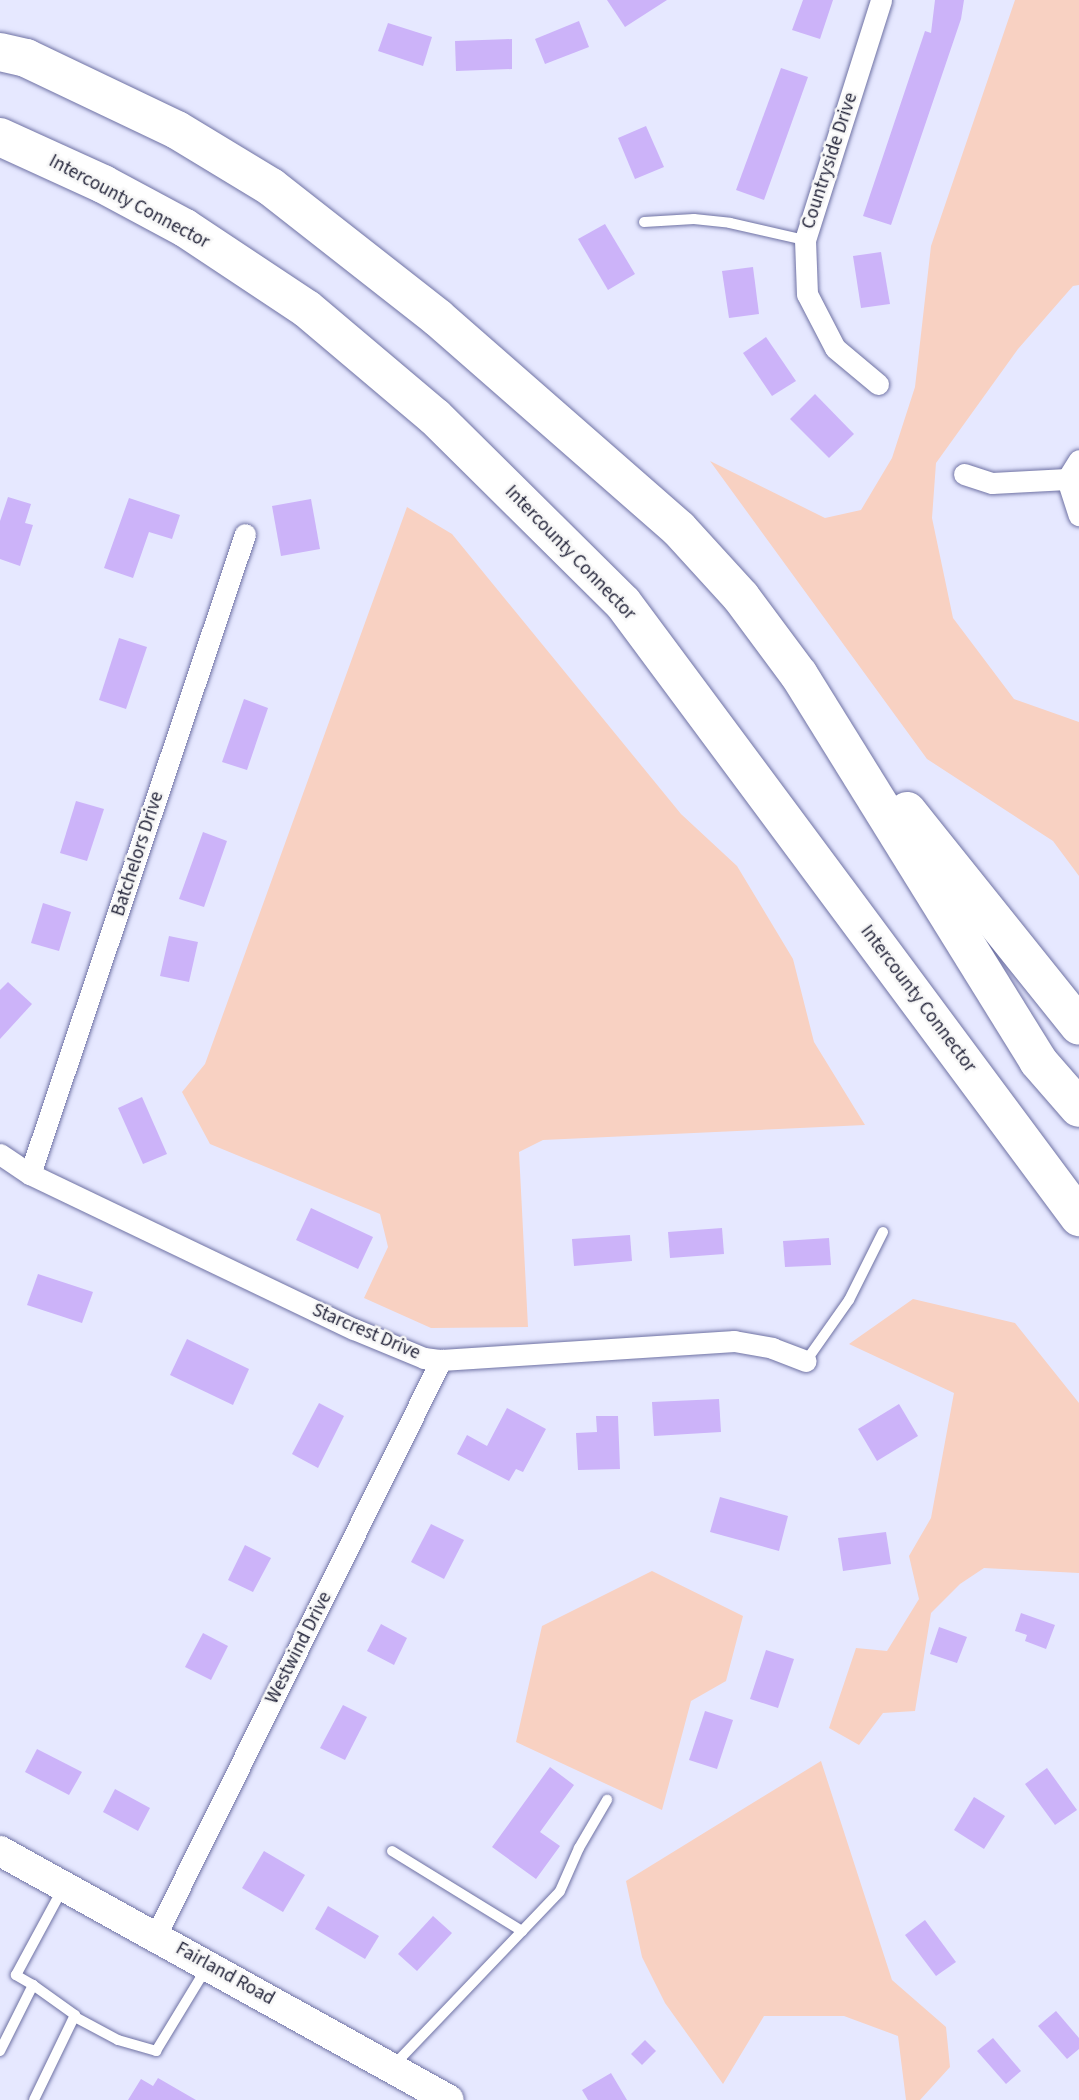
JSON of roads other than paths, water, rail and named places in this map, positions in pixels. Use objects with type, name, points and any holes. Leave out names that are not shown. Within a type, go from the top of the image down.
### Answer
[{"type":"highway","points":[[0,52],[26,58],[177,130],[271,187],[438,318],[678,529],[741,597],[799,675],[1079,1026]]},
{"type":"highway","name":"Intercounty Connector","points":[[0,137],[103,184],[240,262],[317,318],[435,417],[623,603],[1079,1217]]},
{"type":"highway","points":[[799,675],[1038,1061],[1079,1108]]},
{"type":"highway","points":[[1022,1143],[1079,1233]]},
{"type":"main road","name":"Fairland Road","points":[[0,1851],[449,2100]]},
{"type":"street","name":"Countryside Drive","points":[[878,384],[835,348],[807,294],[805,240],[881,0]]},
{"type":"street","points":[[1067,479],[1079,460]]},
{"type":"street","points":[[964,474],[992,483],[1067,479]]},
{"type":"street","points":[[1067,479],[1079,515]]},
{"type":"street","name":"Batchelors Drive","points":[[30,1174],[244,534]]},
{"type":"street","name":"Starcrest Drive","points":[[0,1154],[30,1174],[355,1329],[424,1358],[441,1360],[734,1341],[772,1348],[806,1361]]},
{"type":"street","name":"Westwind Drive","points":[[156,1936],[441,1360]]},
{"type":"lane","points":[[644,222],[694,219],[730,223],[805,240]]},
{"type":"lane","points":[[806,1361],[849,1300],[883,1232]]},
{"type":"lane","points":[[393,2067],[560,1891],[579,1848],[607,1800]]},
{"type":"lane","points":[[392,1850],[522,1931]]},
{"type":"lane","points":[[65,1886],[16,1975],[75,2017],[118,2040],[156,2050],[209,1965]]},
{"type":"lane","points":[[0,2050],[33,1985]]},
{"type":"lane","points":[[34,2100],[75,2017]]}]
